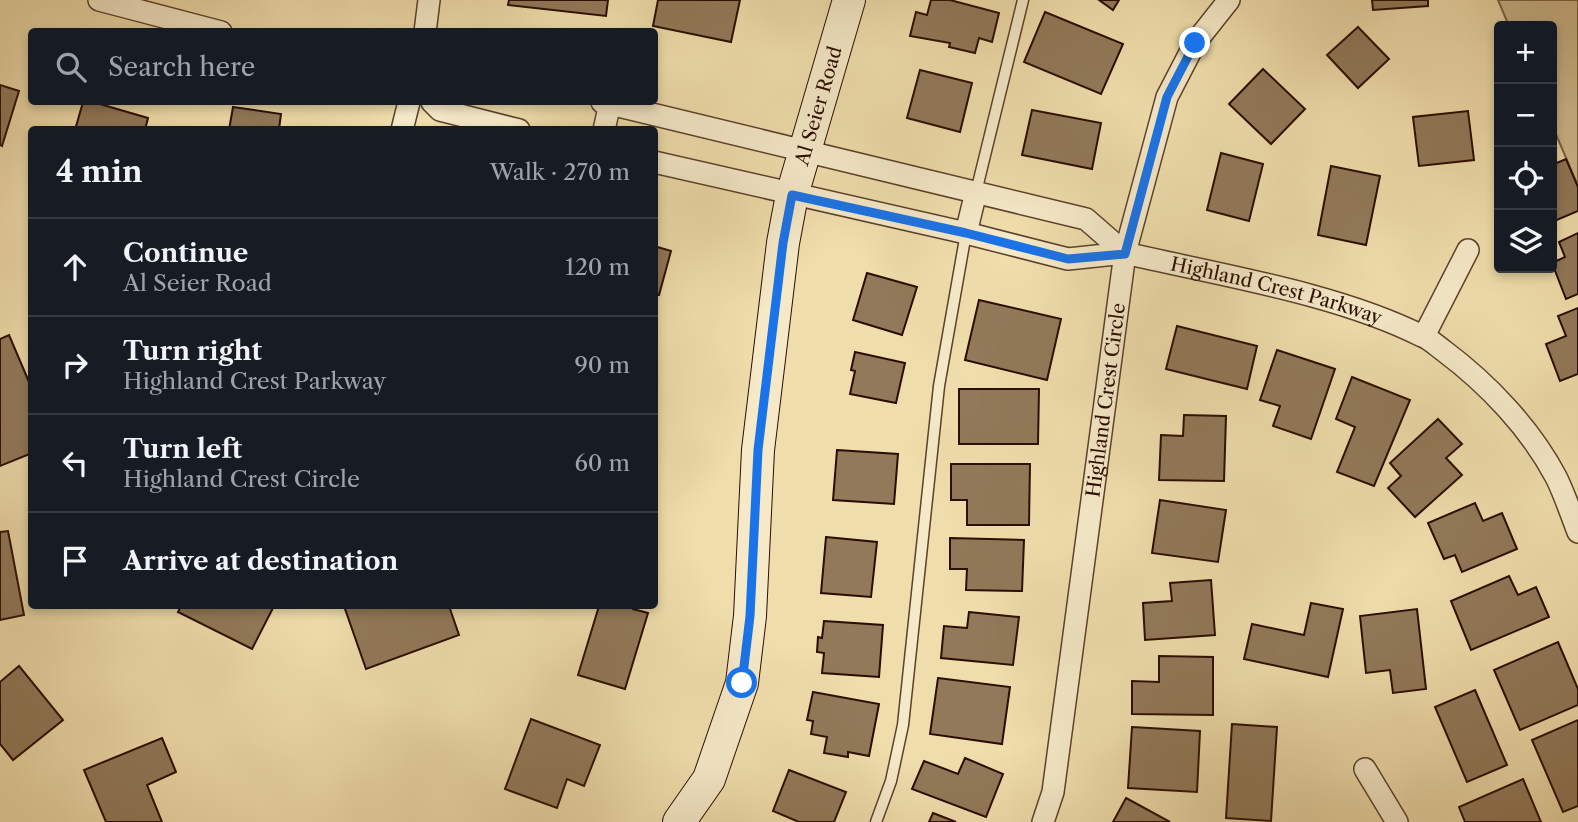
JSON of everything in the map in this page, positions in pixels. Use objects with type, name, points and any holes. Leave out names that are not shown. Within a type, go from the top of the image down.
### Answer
[{"type":"street","points":[[99,0],[206,28]]},
{"type":"street","points":[[426,28],[429,0]]},
{"type":"street","name":"Al Seier Road","points":[[679,822],[709,779],[742,683],[750,616],[758,450],[783,243],[792,195],[849,0]]},
{"type":"street","name":"Highland Crest Circle","points":[[1043,822],[1053,793],[1125,254],[1167,97],[1195,43],[1229,0]]},
{"type":"street","points":[[403,126],[408,105]]},
{"type":"street","points":[[435,105],[440,110],[503,126]]},
{"type":"street","name":"Highland Crest Parkway","points":[[604,126],[606,105]]},
{"type":"street","name":"Highland Crest Parkway","points":[[619,105],[1086,219],[1125,254]]},
{"type":"street","name":"Highland Crest Parkway","points":[[658,163],[1068,259],[1125,254],[1288,290],[1358,310],[1424,336],[1464,366],[1523,427],[1556,477],[1578,532]]},
{"type":"street","points":[[966,233],[976,191]]},
{"type":"street","points":[[1424,336],[1468,250]]},
{"type":"street","points":[[1365,769],[1397,822]]},
{"type":"lane","points":[[976,191],[1023,0]]},
{"type":"lane","points":[[876,822],[891,781],[903,725],[939,386],[966,233]]},
{"type":"shaded area","points":[[1498,0],[1578,0],[1578,186],[1557,137],[1557,21],[1507,21]]},
{"type":"building","points":[[509,0],[608,0],[606,16],[508,5]]},
{"type":"building","points":[[658,0],[740,0],[731,42],[653,26]]},
{"type":"building","points":[[931,0],[950,0],[999,13],[992,42],[979,38],[975,53],[949,47],[950,43],[910,36],[916,12],[927,15]]},
{"type":"building","points":[[1099,0],[1119,0],[1113,10]]},
{"type":"building","points":[[1372,0],[1428,0],[1428,6],[1373,10]]},
{"type":"building","points":[[1045,12],[1123,44],[1101,94],[1024,62]]},
{"type":"building","points":[[1358,27],[1389,59],[1358,88],[1327,55]]},
{"type":"building","points":[[1263,69],[1305,109],[1271,144],[1229,104]]},
{"type":"building","points":[[920,70],[972,83],[960,132],[907,118]]},
{"type":"building","points":[[0,85],[19,91],[2,146],[0,145]]},
{"type":"building","points":[[82,105],[103,105],[148,118],[146,126],[76,126]]},
{"type":"building","points":[[233,107],[281,114],[279,126],[230,126]]},
{"type":"building","points":[[1032,110],[1101,123],[1092,169],[1022,155]]},
{"type":"building","points":[[1468,111],[1474,160],[1419,166],[1413,117]]},
{"type":"building","points":[[1221,153],[1263,164],[1249,221],[1207,210]]},
{"type":"building","points":[[1566,159],[1578,187],[1578,211],[1557,220],[1557,210],[1557,163]]},
{"type":"building","points":[[1331,166],[1380,176],[1366,245],[1318,235]]},
{"type":"building","points":[[1578,233],[1578,294],[1566,299],[1556,273],[1557,261],[1565,257],[1559,242]]},
{"type":"building","points":[[658,247],[671,251],[658,295]]},
{"type":"building","points":[[867,273],[917,287],[902,335],[853,320]]},
{"type":"building","points":[[979,300],[1061,319],[1047,380],[965,360]]},
{"type":"building","points":[[1578,308],[1578,374],[1560,381],[1546,344],[1566,336],[1558,316]]},
{"type":"building","points":[[1177,326],[1257,346],[1247,389],[1166,369]]},
{"type":"building","points":[[9,335],[28,380],[28,455],[0,466],[0,339]]},
{"type":"building","points":[[1277,350],[1335,369],[1311,439],[1273,426],[1280,406],[1260,400]]},
{"type":"building","points":[[855,352],[905,363],[896,403],[850,394],[855,371],[851,370]]},
{"type":"building","points":[[1352,377],[1410,400],[1374,486],[1337,472],[1355,427],[1336,419]]},
{"type":"building","points":[[959,389],[1039,389],[1038,444],[959,444]]},
{"type":"building","points":[[1184,415],[1226,416],[1224,481],[1159,480],[1161,435],[1183,436]]},
{"type":"building","points":[[1438,419],[1462,444],[1446,458],[1462,475],[1415,517],[1388,488],[1401,476],[1390,463]]},
{"type":"building","points":[[837,450],[898,454],[894,504],[833,500]]},
{"type":"building","points":[[951,464],[1030,464],[1029,525],[967,525],[967,500],[951,500]]},
{"type":"building","points":[[1160,500],[1226,510],[1218,562],[1152,553]]},
{"type":"building","points":[[1475,503],[1483,521],[1502,513],[1517,549],[1462,572],[1455,555],[1444,559],[1428,523]]},
{"type":"building","points":[[8,531],[24,615],[0,620],[0,532]]},
{"type":"building","points":[[826,537],[877,542],[871,597],[821,593]]},
{"type":"building","points":[[950,538],[1024,540],[1022,591],[966,590],[967,569],[950,569]]},
{"type":"building","points":[[1509,576],[1518,595],[1536,587],[1549,617],[1471,650],[1451,601]]},
{"type":"building","points":[[1211,580],[1215,635],[1145,640],[1143,603],[1172,601],[1170,583]]},
{"type":"building","points":[[1311,603],[1343,609],[1328,677],[1244,659],[1252,624],[1304,635]]},
{"type":"building","points":[[180,609],[272,609],[252,649],[178,612]]},
{"type":"building","points":[[345,609],[450,609],[459,635],[366,669]]},
{"type":"building","points":[[598,609],[633,609],[648,613],[625,689],[578,675]]},
{"type":"building","points":[[1417,609],[1426,689],[1393,693],[1390,670],[1366,673],[1360,616]]},
{"type":"building","points":[[969,612],[1019,617],[1013,665],[941,658],[944,626],[967,628]]},
{"type":"building","points":[[824,621],[883,625],[879,677],[822,673],[824,653],[817,652],[818,637],[822,638]]},
{"type":"building","points":[[1558,642],[1578,689],[1578,705],[1520,730],[1494,670]]},
{"type":"building","points":[[1159,656],[1213,657],[1213,715],[1132,714],[1132,681],[1159,682]]},
{"type":"building","points":[[19,666],[63,720],[13,760],[0,744],[0,682]]},
{"type":"building","points":[[938,678],[1010,687],[1002,744],[930,734]]},
{"type":"building","points":[[1475,690],[1507,765],[1467,782],[1435,707]]},
{"type":"building","points":[[813,692],[879,704],[869,756],[848,752],[848,757],[824,753],[827,737],[811,734],[813,721],[807,720]]},
{"type":"building","points":[[531,719],[600,745],[584,786],[567,779],[557,808],[505,789]]},
{"type":"building","points":[[1578,720],[1578,806],[1563,812],[1532,740]]},
{"type":"building","points":[[1232,724],[1277,727],[1271,821],[1226,818]]},
{"type":"building","points":[[1132,727],[1200,731],[1197,792],[1128,788]]},
{"type":"building","points":[[162,738],[176,772],[147,785],[162,822],[106,822],[84,770]]},
{"type":"building","points":[[965,758],[1003,774],[986,817],[912,789],[924,761],[958,774]]},
{"type":"building","points":[[789,770],[846,792],[834,822],[799,822],[773,811]]},
{"type":"building","points":[[1523,779],[1541,822],[1465,822],[1459,807]]},
{"type":"building","points":[[1126,798],[1170,822],[1113,822]]},
{"type":"building","points":[[933,813],[956,822],[929,822]]},
{"type":"route","points":[[742,683],[750,616],[758,450],[783,243],[792,195],[966,233],[1068,259],[1125,254],[1167,97],[1195,43]]}]
